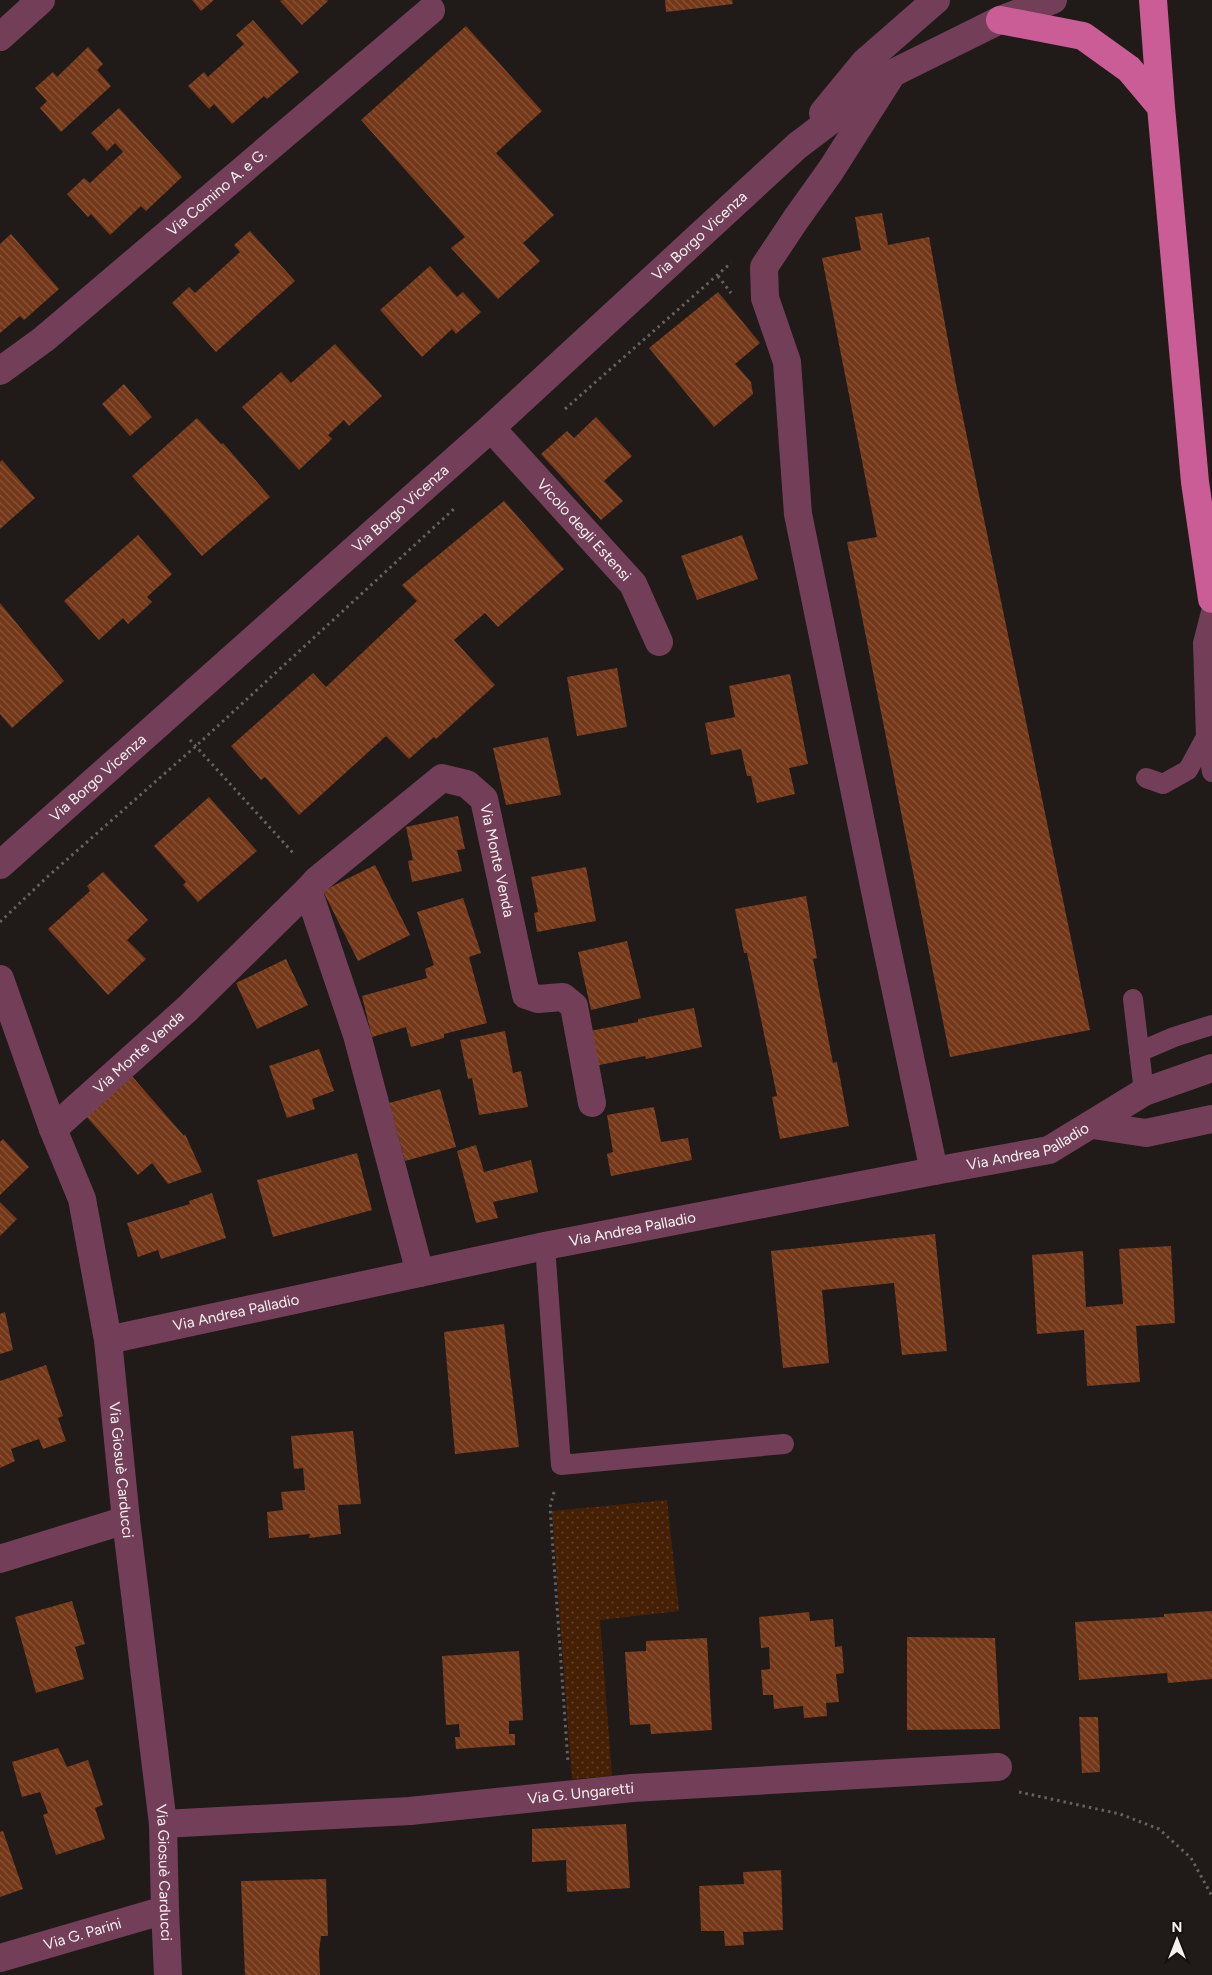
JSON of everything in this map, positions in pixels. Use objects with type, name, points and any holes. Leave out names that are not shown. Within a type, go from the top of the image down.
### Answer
[{"type":"main road","points":[[1153,0],[1161,107],[1196,482],[1212,599]]},
{"type":"main road","points":[[1000,20],[1083,36],[1129,69],[1161,107]]},
{"type":"street","points":[[0,37],[41,0]]},
{"type":"street","name":"Via Borgo Vicenza","points":[[797,146],[864,62],[936,0]]},
{"type":"street","name":"Via Borgo Vicenza","points":[[0,865],[491,428],[797,146],[893,73],[1000,20],[1053,0]]},
{"type":"street","name":"Via Comino A. e G.","points":[[0,371],[51,333],[431,10]]},
{"type":"street","points":[[893,73],[831,170],[764,267],[765,298],[787,362],[798,514],[934,1171]]},
{"type":"street","name":"Vicolo degli Estensi","points":[[491,428],[633,584],[660,642]]},
{"type":"street","name":"Via Monte Venda","points":[[53,1129],[187,1009],[312,885],[442,778],[467,784],[484,799],[526,995],[538,999],[563,997],[574,1006],[592,1103]]},
{"type":"street","points":[[312,885],[357,1036],[420,1273]]},
{"type":"street","name":"Via Giosuè Carducci","points":[[0,979],[53,1129],[82,1199],[108,1340],[126,1520],[163,1824],[168,1975]]},
{"type":"street","name":"Via Andrea Palladio","points":[[108,1340],[545,1246],[1049,1150],[1093,1125],[1144,1092],[1212,1068]]},
{"type":"street","points":[[1093,1125],[1146,1133],[1212,1119]]},
{"type":"street","points":[[0,1559],[126,1520]]},
{"type":"street","name":"Via G. Ungaretti","points":[[163,1824],[410,1811],[632,1788],[998,1767]]},
{"type":"street","name":"Via G. Parini","points":[[0,1958],[165,1910]]},
{"type":"lane","points":[[1212,608],[1203,644],[1206,738],[1212,772]]},
{"type":"lane","points":[[1146,778],[1163,784],[1188,770],[1206,738]]},
{"type":"lane","points":[[1133,999],[1144,1092]]},
{"type":"lane","points":[[1139,1052],[1174,1037],[1212,1025]]},
{"type":"lane","points":[[545,1246],[561,1465],[784,1444]]},
{"type":"path","points":[[166,717],[196,746],[312,885]]},
{"type":"path","points":[[561,1465],[550,1507],[570,1794]]},
{"type":"path","points":[[998,1767],[1014,1791],[1120,1814],[1160,1829],[1191,1858],[1212,1896]]},
{"type":"shaded area","points":[[667,1500],[679,1611],[600,1620],[612,1776],[572,1779],[552,1511]]},
{"type":"building","points":[[192,0],[214,0],[201,11]]},
{"type":"building","points":[[665,0],[732,0],[733,4],[666,12]]},
{"type":"building","points":[[280,1],[328,1],[302,25]]},
{"type":"building","points":[[253,20],[299,72],[267,99],[264,96],[232,124],[214,104],[209,109],[188,86],[204,72],[208,77],[244,44],[236,35]]},
{"type":"building","points":[[466,26],[542,111],[496,153],[554,215],[523,243],[540,261],[498,299],[451,248],[465,237],[361,120]]},
{"type":"building","points":[[88,47],[103,64],[97,70],[111,86],[61,132],[40,108],[47,101],[35,88],[53,72],[57,77]]},
{"type":"building","points":[[119,108],[182,177],[146,211],[141,206],[110,235],[91,214],[88,217],[67,194],[84,178],[90,183],[123,152],[115,143],[107,151],[91,133]]},
{"type":"building","points":[[882,213],[888,245],[929,237],[956,384],[1090,1030],[950,1057],[847,542],[877,537],[822,258],[861,250],[855,217]]},
{"type":"building","points":[[250,231],[295,281],[216,352],[172,303],[189,287],[195,293],[240,252],[234,245]]},
{"type":"building","points":[[11,234],[59,289],[24,320],[20,316],[0,333],[0,244]]},
{"type":"building","points":[[430,266],[457,297],[463,292],[481,312],[456,334],[452,329],[422,357],[380,310]]},
{"type":"building","points":[[718,292],[760,343],[735,364],[751,382],[753,394],[714,427],[649,348]]},
{"type":"building","points":[[335,344],[382,396],[349,426],[344,420],[328,435],[332,439],[299,470],[242,407],[281,372],[291,383]]},
{"type":"building","points":[[124,384],[152,417],[130,436],[102,404]]},
{"type":"building","points":[[596,417],[632,456],[604,481],[623,501],[601,520],[541,454],[567,431],[574,438]]},
{"type":"building","points":[[197,418],[221,444],[223,443],[270,497],[202,556],[132,476]]},
{"type":"building","points":[[2,460],[35,498],[0,529],[0,462]]},
{"type":"building","points":[[504,501],[564,569],[498,627],[485,613],[454,640],[495,685],[436,739],[434,737],[409,759],[386,736],[299,815],[265,777],[261,780],[231,746],[313,673],[326,687],[417,601],[402,585]]},
{"type":"building","points":[[138,535],[172,574],[147,597],[152,602],[128,624],[123,618],[99,640],[64,601]]},
{"type":"building","points":[[742,535],[758,579],[697,600],[681,556]]},
{"type":"building","points":[[0,603],[64,681],[12,728],[0,714]]},
{"type":"building","points":[[617,668],[627,727],[577,736],[567,677]]},
{"type":"building","points":[[790,674],[808,764],[789,768],[795,794],[757,803],[751,776],[747,776],[741,749],[711,755],[705,723],[735,717],[729,686]]},
{"type":"building","points":[[548,737],[561,795],[506,805],[493,748]]},
{"type":"building","points":[[209,797],[257,851],[198,902],[183,885],[186,882],[154,846]]},
{"type":"building","points":[[458,816],[465,849],[457,850],[462,871],[412,882],[408,861],[413,860],[406,827]]},
{"type":"building","points":[[375,865],[410,935],[358,961],[323,891]]},
{"type":"building","points":[[586,867],[596,921],[537,932],[534,913],[538,912],[531,877]]},
{"type":"building","points":[[103,872],[148,920],[127,940],[146,959],[108,995],[48,929],[90,891],[87,886]]},
{"type":"building","points":[[806,896],[817,958],[813,959],[833,1063],[837,1062],[849,1126],[780,1139],[772,1097],[777,1096],[747,953],[744,953],[735,909]]},
{"type":"building","points":[[463,898],[481,953],[469,957],[487,1023],[444,1034],[444,1038],[411,1047],[406,1027],[372,1037],[362,996],[427,978],[425,969],[434,965],[417,912]]},
{"type":"building","points":[[627,941],[641,998],[591,1010],[578,952]]},
{"type":"building","points":[[286,959],[308,1005],[257,1029],[236,983]]},
{"type":"building","points":[[694,1008],[702,1047],[646,1059],[645,1056],[589,1067],[584,1032],[638,1022],[638,1019]]},
{"type":"building","points":[[505,1031],[513,1073],[521,1071],[528,1107],[479,1115],[472,1078],[468,1079],[460,1040]]},
{"type":"building","points":[[319,1049],[334,1091],[312,1099],[315,1109],[287,1118],[269,1066]]},
{"type":"building","points":[[131,1075],[184,1136],[185,1134],[202,1172],[168,1184],[152,1163],[138,1175],[85,1115]]},
{"type":"building","points":[[440,1089],[456,1147],[405,1161],[389,1103]]},
{"type":"building","points":[[654,1107],[661,1142],[688,1138],[692,1160],[611,1176],[607,1154],[613,1152],[607,1115]]},
{"type":"building","points":[[3,1139],[29,1167],[0,1195],[0,1142]]},
{"type":"building","points":[[476,1145],[484,1172],[531,1160],[538,1192],[493,1202],[498,1218],[476,1223],[457,1151]]},
{"type":"building","points":[[357,1153],[372,1210],[273,1237],[257,1180]]},
{"type":"building","points":[[212,1193],[226,1238],[161,1259],[158,1250],[138,1257],[127,1223],[190,1204],[189,1201]]},
{"type":"building","points":[[0,1202],[17,1219],[0,1236]]},
{"type":"building","points":[[935,1234],[947,1351],[902,1355],[894,1283],[822,1290],[829,1363],[783,1368],[771,1251]]},
{"type":"building","points":[[1171,1246],[1175,1323],[1136,1326],[1140,1382],[1087,1386],[1084,1330],[1037,1334],[1032,1255],[1083,1251],[1086,1307],[1123,1304],[1119,1249]]},
{"type":"building","points":[[5,1312],[13,1350],[0,1354],[0,1314]]},
{"type":"building","points":[[504,1324],[519,1447],[455,1454],[444,1332]]},
{"type":"building","points":[[46,1365],[63,1416],[58,1418],[66,1441],[43,1449],[39,1439],[11,1449],[15,1461],[0,1468],[0,1381]]},
{"type":"building","points":[[353,1431],[361,1504],[338,1505],[341,1534],[309,1538],[310,1534],[269,1538],[267,1512],[283,1510],[281,1492],[305,1490],[303,1468],[294,1469],[291,1436]]},
{"type":"building","points":[[72,1601],[85,1644],[75,1647],[84,1679],[36,1693],[15,1617]]},
{"type":"building","points":[[1212,1611],[1212,1679],[1168,1683],[1167,1673],[1079,1680],[1075,1622],[1164,1617],[1164,1614]]},
{"type":"building","points":[[809,1612],[810,1621],[833,1619],[835,1647],[842,1646],[844,1673],[836,1674],[839,1702],[826,1703],[827,1716],[804,1718],[803,1706],[774,1709],[773,1695],[763,1695],[761,1670],[770,1669],[769,1647],[761,1648],[759,1617]]},
{"type":"building","points":[[907,1637],[995,1638],[1000,1729],[907,1730]]},
{"type":"building","points":[[707,1638],[712,1730],[651,1734],[650,1724],[630,1725],[625,1652],[646,1651],[646,1641]]},
{"type":"building","points":[[519,1651],[523,1720],[509,1721],[509,1734],[515,1734],[515,1745],[456,1749],[455,1737],[460,1737],[459,1724],[446,1725],[442,1656]]},
{"type":"building","points":[[1079,1717],[1098,1717],[1100,1772],[1082,1773]]},
{"type":"building","points":[[58,1748],[67,1767],[88,1760],[103,1805],[95,1808],[105,1839],[56,1855],[43,1815],[48,1813],[40,1792],[22,1797],[12,1762]]},
{"type":"building","points":[[626,1824],[630,1888],[567,1892],[566,1860],[532,1862],[532,1829]]},
{"type":"building","points":[[3,1831],[23,1889],[0,1897],[0,1832]]},
{"type":"building","points":[[781,1870],[783,1930],[743,1932],[744,1945],[725,1946],[724,1931],[701,1931],[699,1886],[744,1884],[743,1872]]},
{"type":"building","points":[[326,1879],[328,1936],[321,1936],[319,1951],[320,1975],[245,1975],[241,1881]]}]
